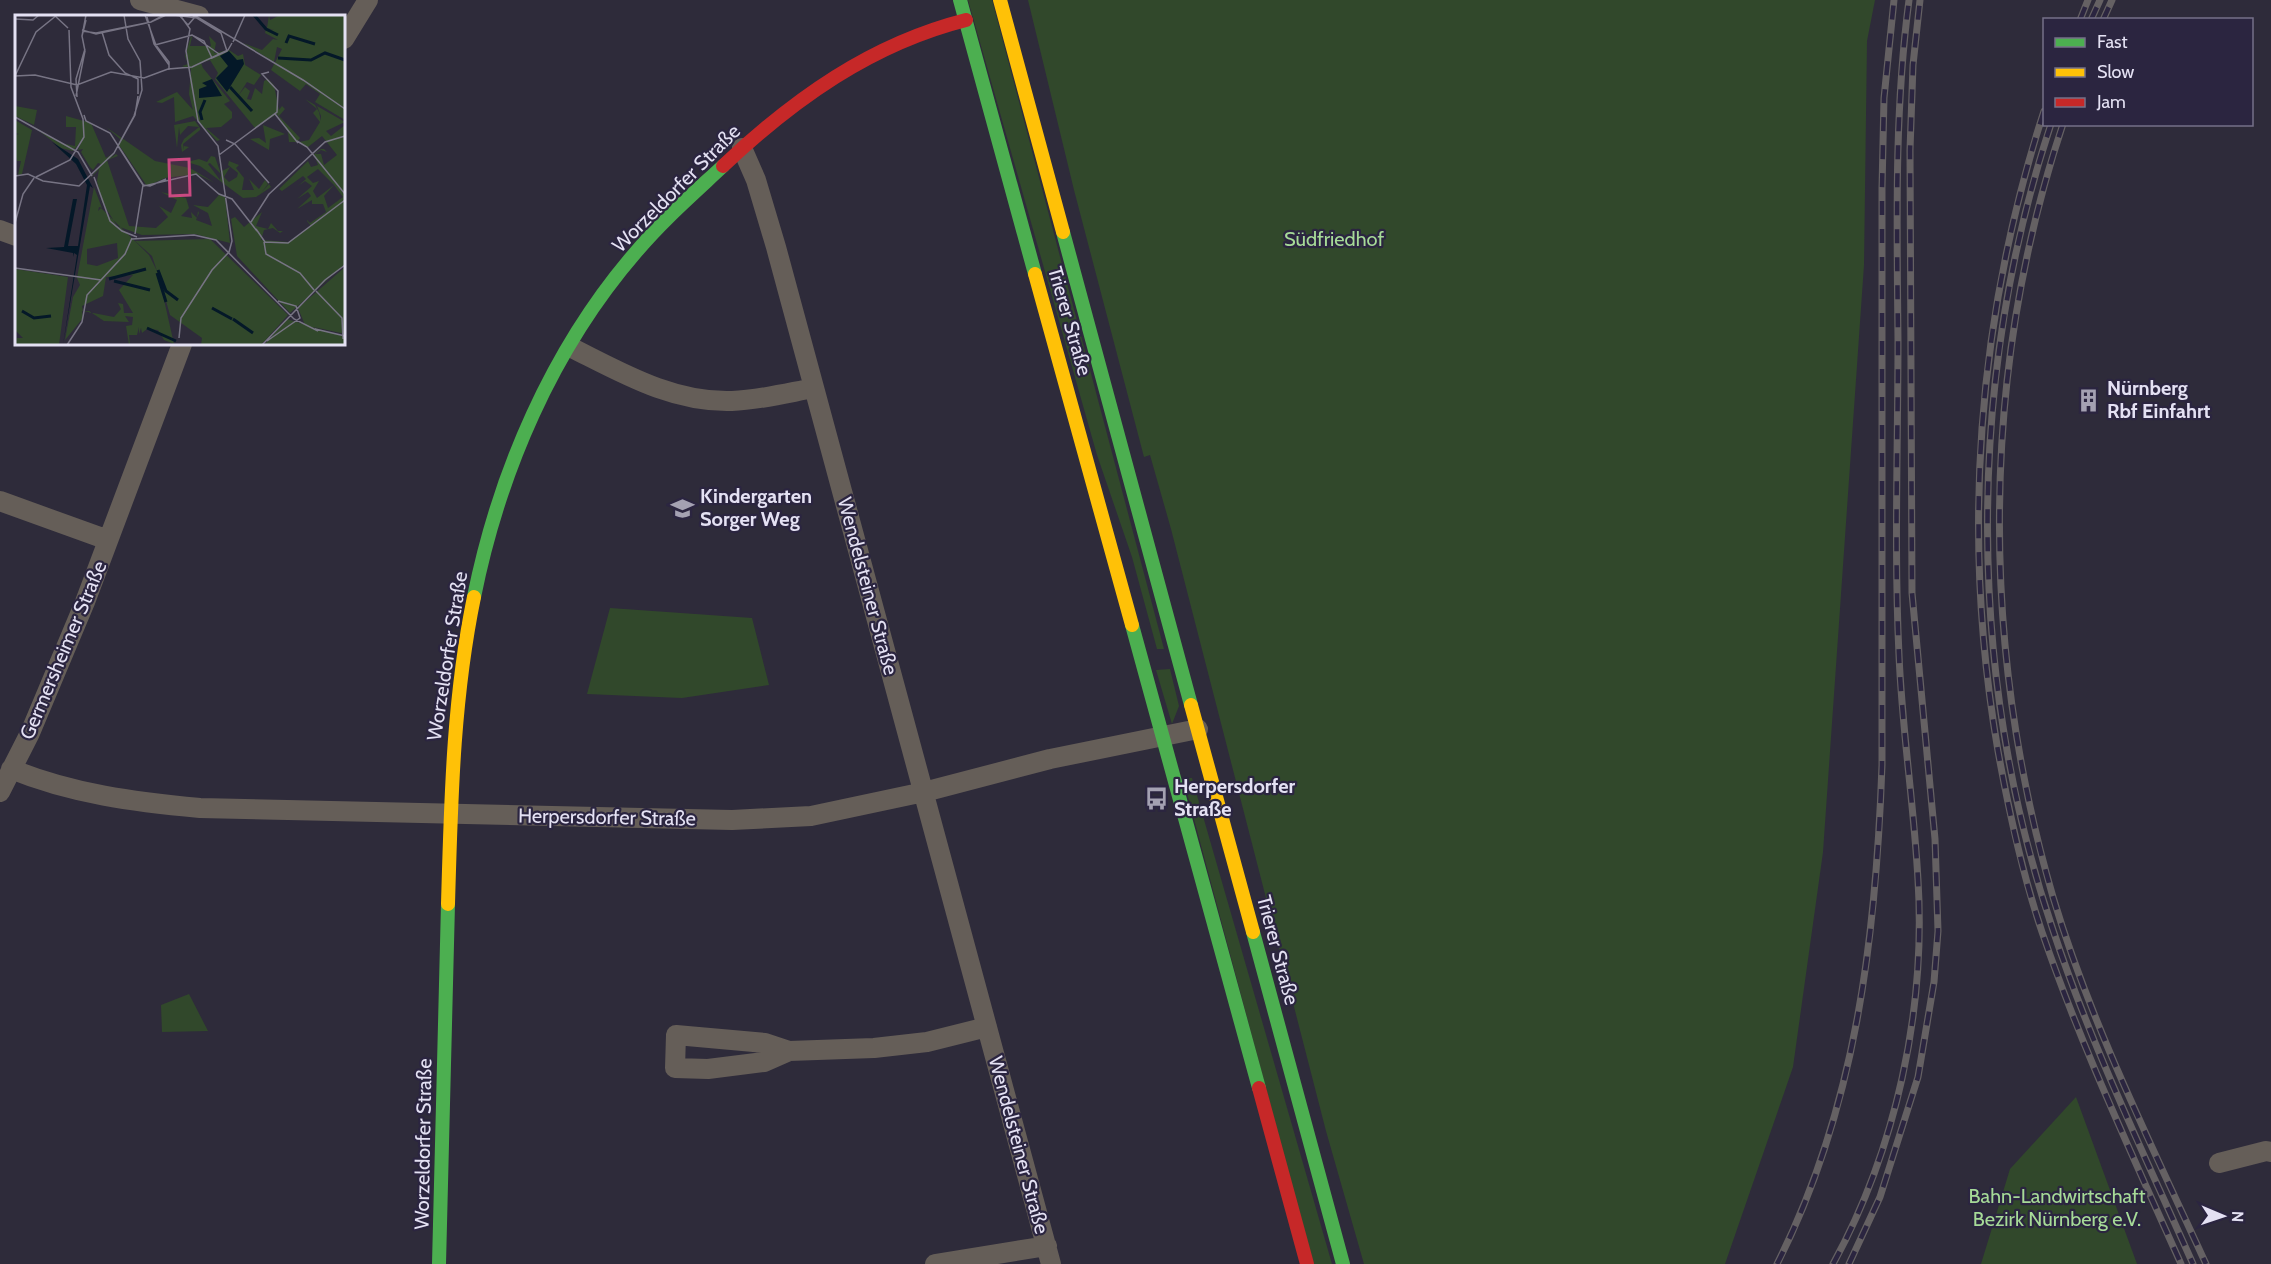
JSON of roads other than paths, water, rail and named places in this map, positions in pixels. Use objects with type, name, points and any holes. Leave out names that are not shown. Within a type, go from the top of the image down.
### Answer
[{"type":"main road","name":"Trierer Straße","points":[[960,0],[1164,736],[1307,1264]]},
{"type":"main road","name":"Trierer Straße","points":[[1000,0],[1343,1264]]},
{"type":"main road","name":"Worzeldorfer Straße","points":[[439,1264],[452,752],[456,702],[473,589],[504,482],[543,397],[572,348],[626,264],[671,214],[796,102],[883,48],[925,29],[966,20]]},
{"type":"main road","points":[[1141,653],[1158,660],[1171,654],[1174,647]]},
{"type":"street","points":[[140,0],[194,15]]},
{"type":"street","points":[[345,37],[368,0]]},
{"type":"street","name":"Wendelsteiner Straße","points":[[742,148],[756,180],[814,388],[1049,1255]]},
{"type":"street","points":[[0,230],[15,236]]},
{"type":"street","name":"Germersheimer Straße","points":[[0,792],[76,624],[182,345]]},
{"type":"street","points":[[572,348],[640,382],[702,400],[732,401],[814,388]]},
{"type":"street","name":"Germersheimer Straße","points":[[0,501],[108,540]]},
{"type":"street","name":"Herpersdorfer Straße","points":[[11,769],[76,791],[154,804],[280,812],[451,813],[732,820],[811,816],[924,792],[1020,766],[1198,729]]},
{"type":"street","points":[[789,1051],[765,1043],[676,1035],[675,1068],[708,1069],[764,1062],[789,1051],[895,1046],[931,1041],[987,1027]]},
{"type":"street","points":[[2219,1163],[2271,1152]]},
{"type":"street","points":[[935,1264],[1049,1255]]},
{"type":"railway","points":[[1777,1264],[1804,1205],[1826,1144],[1843,1083],[1857,1020],[1874,894],[1882,765],[1884,98],[1894,0]]},
{"type":"railway","points":[[1833,1264],[1855,1220],[1890,1127],[1911,1029],[1917,979],[1918,880],[1901,683],[1897,577],[1897,170],[1904,42],[1909,0]]},
{"type":"railway","points":[[1849,1264],[1880,1197],[1918,1077],[1934,982],[1938,931],[1935,839],[1912,593],[1910,150],[1913,65],[1920,0]]},
{"type":"railway","points":[[2081,18],[2088,0]]},
{"type":"railway","points":[[2092,18],[2100,0]]},
{"type":"railway","points":[[2104,18],[2112,0]]},
{"type":"railway","points":[[2043,114],[2021,189],[2003,269],[1990,348],[1982,428],[1979,509],[1980,590],[1987,670],[1998,751],[2011,820],[2042,932],[2090,1058],[2181,1264]]},
{"type":"railway","points":[[2050,126],[2023,222],[2003,322],[1991,424],[1987,527],[1992,630],[2004,732],[2024,832],[2068,973],[2119,1099],[2193,1264]]},
{"type":"railway","points":[[2062,126],[2036,218],[2016,315],[2004,412],[1999,510],[2002,608],[2012,705],[2029,802],[2053,897],[2068,944],[2123,1083],[2206,1264]]},
{"type":"place","name":"Nürnberg Rbf Einfahrt","points":[[2089,400]]},
{"type":"place","name":"Kindergarten Sorger Weg","points":[[682,508]]},
{"type":"place","name":"Herpersdorfer Straße","points":[[1156,798]]},
{"type":"park label","name":"Südfriedhof","points":[[1334,239]]},
{"type":"park label","name":"Bahn-Landwirtschaft Bezirk Nürnberg e.V.","points":[[2057,1208]]}]
